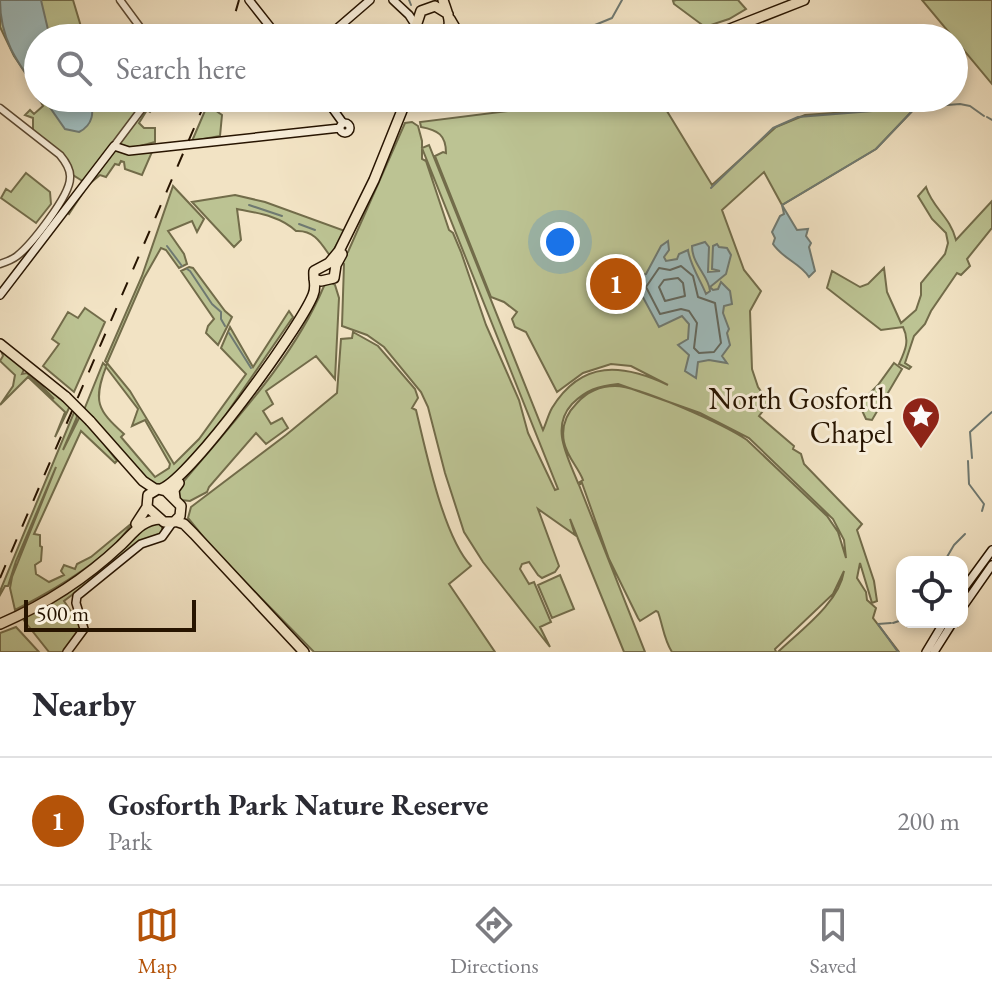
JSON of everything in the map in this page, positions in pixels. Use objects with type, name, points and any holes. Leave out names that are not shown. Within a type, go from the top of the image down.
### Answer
[{"type":"main road","points":[[249,0],[268,24]]},
{"type":"main road","points":[[342,24],[370,0]]},
{"type":"main road","points":[[393,0],[413,10],[430,5],[440,7],[449,16],[449,24]]},
{"type":"main road","points":[[393,0],[415,24]]},
{"type":"main road","points":[[443,0],[453,24]]},
{"type":"main road","points":[[733,24],[794,0]]},
{"type":"main road","points":[[743,24],[804,0]]},
{"type":"main road","points":[[418,24],[417,18],[430,5]]},
{"type":"main road","points":[[0,295],[114,146],[129,151],[342,125],[334,112]]},
{"type":"main road","points":[[20,613],[90,566],[123,538],[143,516],[149,493],[174,482],[255,383],[312,299],[316,287],[314,271],[337,255],[361,209],[403,112]]},
{"type":"main road","points":[[314,279],[326,281],[335,278],[337,264],[376,186],[404,112]]},
{"type":"main road","points":[[323,266],[331,266],[336,271]]},
{"type":"main road","points":[[194,534],[175,498],[176,486],[257,388],[326,281]]},
{"type":"main road","points":[[0,344],[66,397],[143,481],[175,498]]},
{"type":"main road","points":[[103,436],[141,484],[147,504],[167,524]]},
{"type":"main road","points":[[67,652],[84,629],[76,603],[77,596],[141,544],[162,537],[167,524],[182,512]]},
{"type":"main road","points":[[2,621],[49,600],[93,570],[144,522],[184,524],[304,652]]},
{"type":"main road","points":[[968,583],[992,550]]},
{"type":"main road","points":[[968,599],[992,565]]},
{"type":"main road","points":[[926,652],[940,628]]},
{"type":"main road","points":[[934,652],[949,628]]},
{"type":"street","points":[[120,0],[138,24]]},
{"type":"street","points":[[0,108],[60,155],[68,166],[70,177],[62,199],[32,239],[18,255],[0,264]]},
{"type":"street","points":[[114,146],[140,112]]},
{"type":"street","points":[[70,177],[84,184]]},
{"type":"green space","points":[[0,0],[73,0],[80,24],[24,24],[24,71],[0,27]]},
{"type":"green space","points":[[738,0],[746,9],[714,24],[701,24],[673,1]]},
{"type":"green space","points":[[922,0],[992,0],[992,84],[968,55],[968,24],[942,24]]},
{"type":"green space","points":[[28,112],[136,112],[84,182],[73,175],[62,155],[51,144],[33,131],[33,118],[25,115]]},
{"type":"green space","points":[[142,112],[146,112],[139,123],[144,128],[155,128],[155,142],[129,149],[117,143]]},
{"type":"green space","points":[[204,112],[222,115],[220,136],[192,141]]},
{"type":"green space","points":[[499,112],[668,112],[712,185],[776,127],[805,115],[911,112],[876,149],[782,205],[764,172],[722,210],[744,270],[761,291],[750,311],[752,369],[758,387],[769,403],[759,416],[794,446],[804,464],[862,524],[857,530],[874,581],[877,601],[872,603],[860,563],[857,578],[866,592],[867,600],[876,608],[873,618],[899,652],[778,652],[827,605],[841,583],[844,571],[833,594],[775,649],[776,652],[672,652],[658,612],[640,621],[638,618],[609,559],[582,483],[579,485],[645,652],[624,652],[570,519],[575,535],[538,509],[559,566],[555,572],[542,578],[529,562],[522,564],[520,569],[529,584],[534,582],[551,622],[540,627],[550,647],[483,562],[464,532],[421,392],[384,347],[367,335],[342,326],[344,264],[340,261],[348,252],[405,123],[412,122],[418,126],[422,148],[429,145],[543,430],[552,408],[564,392],[590,374],[619,370],[668,385],[631,366],[611,364],[583,373],[557,392],[526,332],[515,327],[512,319],[517,312],[491,297],[435,156],[446,153],[443,138],[421,127],[420,122]],"holes":[[[422,148],[558,489],[555,490],[528,433],[519,400],[486,325],[461,252],[449,230],[426,161],[422,159]],[[618,384],[637,391],[615,386],[594,390],[581,399],[567,416],[564,442],[583,480],[578,483],[563,443],[562,423],[572,404],[593,390]],[[666,401],[700,413],[749,438],[833,519],[844,540],[846,558],[838,532],[827,516],[747,440]]]},
{"type":"green space","points":[[114,149],[152,152],[142,175],[125,169],[121,161],[106,177],[100,175],[88,185],[69,214],[67,212]]},
{"type":"green space","points":[[26,173],[50,192],[51,204],[36,223],[1,198],[6,189],[11,192]]},
{"type":"green space","points":[[173,186],[204,219],[197,232],[192,221],[168,231],[187,264],[179,268],[161,248],[144,278],[107,363],[105,361],[142,276]]},
{"type":"green space","points":[[926,187],[956,240],[992,201],[992,228],[967,259],[970,266],[961,275],[957,273],[914,336],[905,363],[911,367],[909,369],[899,364],[906,341],[903,327],[881,330],[827,288],[832,271],[860,287],[868,284],[884,268],[887,292],[901,323],[916,310],[921,283],[945,254],[948,243],[946,233],[932,219],[918,196]]},
{"type":"green space","points":[[235,195],[265,202],[345,231],[330,256],[308,233],[296,231],[268,216],[237,209],[241,240],[234,247],[192,202]]},
{"type":"green space","points":[[189,267],[232,317],[218,345],[206,333],[214,319],[181,271]]},
{"type":"green space","points":[[330,282],[335,285],[339,298],[335,379],[316,356],[266,391],[273,404],[263,411],[271,424],[282,418],[288,428],[266,444],[256,433],[207,492],[190,501],[181,500],[177,490],[179,487],[278,366],[311,314],[324,286]]},
{"type":"green space","points":[[85,308],[105,322],[74,392],[43,366],[59,344],[52,339],[68,312],[78,318]]},
{"type":"green space","points":[[289,311],[293,317],[216,429],[163,484],[152,485],[84,410],[103,363],[106,366],[107,363],[130,391],[174,464],[199,439],[246,374],[221,348],[230,327],[253,367]],"holes":[[[106,367],[138,409],[132,426],[145,420],[170,464],[155,477],[103,411],[99,397]]]},
{"type":"green space","points":[[353,332],[378,346],[415,389],[418,398],[412,408],[416,410],[437,492],[452,535],[471,566],[449,584],[495,652],[314,652],[213,549],[188,518],[191,507],[337,393],[341,339],[352,338]]},
{"type":"green space","points":[[0,348],[24,369],[22,374],[27,373],[54,399],[32,376],[70,406],[55,437],[65,412],[28,377],[0,405],[13,386],[15,375],[0,361],[3,356]]},
{"type":"green space","points":[[894,363],[902,369],[872,420],[866,419],[859,404]]},
{"type":"green space","points":[[75,410],[77,417],[63,450],[81,414],[117,461],[115,463],[81,431],[34,534],[40,535],[42,547],[41,561],[35,565],[36,574],[49,582],[64,575],[61,571],[64,565],[75,569],[77,564],[91,557],[132,523],[123,536],[95,561],[15,610],[10,588],[12,577],[56,467],[8,586],[0,595],[0,591]]},
{"type":"green space","points":[[153,522],[162,525],[162,535],[145,540],[64,601],[82,628],[64,652],[49,652],[22,618]]},
{"type":"green space","points":[[560,575],[574,609],[552,618],[538,585]]},
{"type":"green space","points":[[16,627],[39,652],[0,652],[0,633]]},
{"type":"water","points":[[0,0],[41,0],[47,24],[24,24],[24,70],[6,38]]},
{"type":"water","points":[[53,112],[92,112],[87,126],[79,132],[65,129]]},
{"type":"water","points":[[782,205],[797,230],[808,229],[806,236],[811,243],[809,247],[815,271],[809,277],[773,244],[775,238],[772,232],[784,214]]},
{"type":"water","points":[[668,241],[666,261],[677,259],[679,254],[688,250],[706,294],[710,291],[709,286],[692,246],[705,242],[709,247],[708,272],[720,271],[712,269],[713,246],[717,244],[727,248],[731,255],[726,274],[710,287],[718,289],[721,282],[730,291],[732,304],[724,306],[723,313],[729,329],[730,345],[722,356],[727,363],[698,362],[696,378],[685,371],[689,355],[678,345],[688,339],[689,324],[682,316],[659,327],[632,277],[646,274],[661,246]]},
{"type":"waterway","points":[[409,0],[411,5]]},
{"type":"waterway","points":[[597,24],[612,18],[622,0]]},
{"type":"waterway","points":[[968,106],[984,116]]},
{"type":"waterway","points":[[711,188],[773,128],[798,117],[860,112]]},
{"type":"waterway","points":[[782,205],[876,149],[911,112]]},
{"type":"waterway","points":[[987,117],[992,120]]},
{"type":"waterway","points":[[249,205],[282,216]]},
{"type":"waterway","points":[[299,224],[315,230]]},
{"type":"waterway","points":[[167,246],[182,266]]},
{"type":"waterway","points":[[187,269],[221,312],[225,326]]},
{"type":"waterway","points":[[229,333],[251,368]]},
{"type":"waterway","points":[[972,458],[970,432],[992,412]]},
{"type":"waterway","points":[[968,461],[969,484],[984,504],[982,511]]},
{"type":"waterway","points":[[948,556],[965,534]]},
{"type":"waterway","points":[[891,623],[878,624],[898,652]]},
{"type":"railway","points":[[232,24],[239,0]]},
{"type":"railway","points":[[0,578],[201,112]]},
{"type":"place","name":"Gosforth Park Nature Reserve","points":[[616,284]]},
{"type":"place","name":"North Gosforth Chapel","points":[[921,450]]}]
